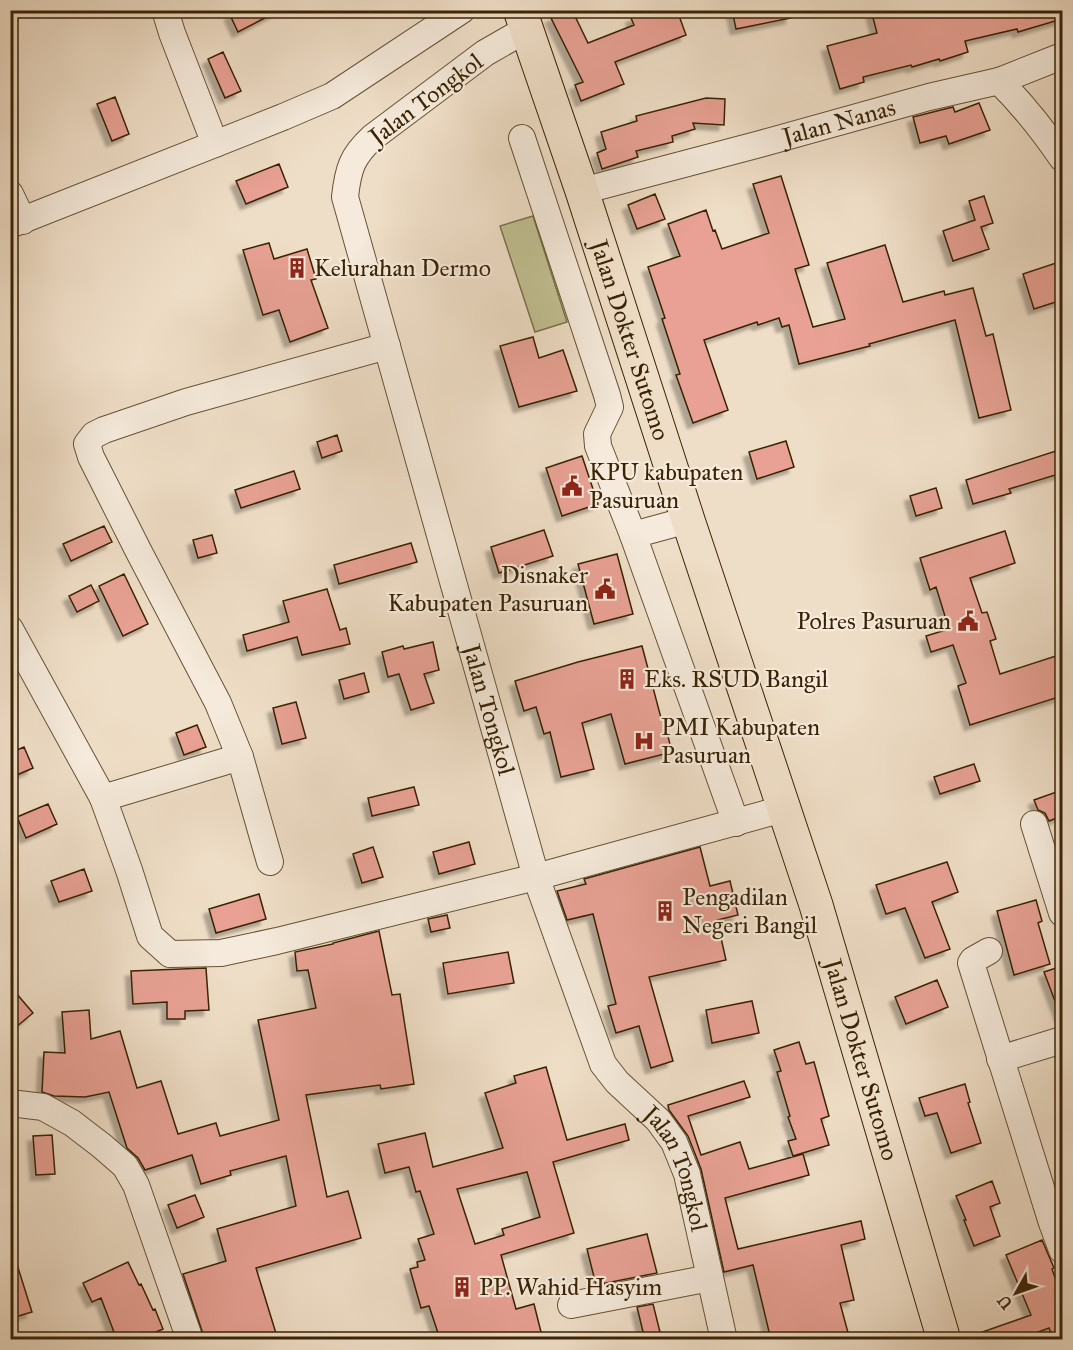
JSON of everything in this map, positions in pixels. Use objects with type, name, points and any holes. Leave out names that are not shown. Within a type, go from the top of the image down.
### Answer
[{"type":"highway","name":"Jalan Dokter Sutomo","points":[[521,17],[582,190],[688,520],[816,905],[944,1340]]},
{"type":"street","points":[[165,10],[215,144]]},
{"type":"street","points":[[10,194],[17,223],[215,144],[332,96],[462,10]]},
{"type":"street","name":"Jalan Tongkol","points":[[521,17],[485,53],[373,137],[360,150],[347,176],[345,197],[536,877],[603,1064],[617,1082],[658,1120],[674,1142],[687,1174],[724,1340]]},
{"type":"street","name":"Jalan Nanas","points":[[582,190],[999,81],[1062,56]]},
{"type":"street","points":[[999,81],[1028,111],[1062,158]]},
{"type":"street","points":[[522,138],[610,407],[597,434],[598,446],[633,535],[736,823]]},
{"type":"street","points":[[270,862],[240,757],[218,703],[139,552],[91,457],[87,444],[94,435],[104,430],[186,402],[387,346]]},
{"type":"street","points":[[633,535],[688,520]]},
{"type":"street","points":[[10,629],[103,798],[150,936],[170,954],[221,953],[243,948],[536,877],[783,809]]},
{"type":"street","points":[[103,798],[240,757]]},
{"type":"street","points":[[1034,824],[1062,913]]},
{"type":"street","points":[[989,951],[971,963],[1062,1250]]},
{"type":"street","points":[[1000,1059],[1062,1040]]},
{"type":"street","points":[[10,1103],[43,1107],[72,1123],[125,1166],[136,1185],[190,1340]]},
{"type":"street","points":[[571,1305],[710,1278]]},
{"type":"shaded area","points":[[533,216],[567,322],[535,332],[500,226]]},
{"type":"building","points":[[238,10],[280,10],[238,32],[230,15]]},
{"type":"building","points":[[572,10],[588,43],[634,25],[631,18],[650,10],[677,10],[686,35],[615,62],[624,84],[581,101],[575,85],[583,82],[551,18]]},
{"type":"building","points":[[732,10],[790,10],[791,18],[736,29]]},
{"type":"building","points":[[871,10],[1062,10],[1062,19],[1018,32],[1017,29],[965,41],[968,52],[940,61],[939,59],[863,77],[864,82],[840,89],[827,46],[877,33]]},
{"type":"building","points":[[223,52],[241,91],[225,98],[208,59]]},
{"type":"building","points":[[115,97],[129,134],[112,141],[97,104]]},
{"type":"building","points":[[706,98],[725,99],[724,125],[693,123],[695,129],[672,136],[673,142],[636,151],[638,157],[602,169],[597,153],[606,149],[601,132],[637,121],[636,116]]},
{"type":"building","points":[[979,103],[990,130],[949,144],[946,136],[920,143],[913,117],[953,107],[955,112]]},
{"type":"building","points":[[279,164],[288,187],[246,204],[236,181]]},
{"type":"building","points":[[781,176],[809,265],[795,269],[813,327],[845,319],[827,263],[885,245],[903,302],[944,291],[945,295],[973,288],[986,336],[993,334],[1011,410],[979,418],[955,320],[869,344],[870,346],[799,364],[789,325],[782,327],[779,318],[758,325],[757,322],[704,340],[728,410],[693,423],[676,375],[680,374],[648,267],[680,256],[668,224],[706,210],[722,249],[769,233],[753,184]]},
{"type":"building","points":[[655,194],[665,219],[637,229],[628,205]]},
{"type":"building","points":[[984,196],[993,223],[981,227],[989,249],[953,261],[943,231],[975,220],[969,201]]},
{"type":"building","points":[[269,243],[274,259],[307,249],[316,279],[311,280],[328,328],[290,342],[279,310],[263,315],[243,250]]},
{"type":"building","points":[[1062,261],[1062,300],[1034,309],[1023,274]]},
{"type":"building","points":[[533,337],[539,358],[563,350],[577,391],[519,407],[500,346]]},
{"type":"building","points":[[337,435],[342,451],[322,458],[317,442]]},
{"type":"building","points":[[786,441],[794,467],[757,479],[749,452]]},
{"type":"building","points":[[1062,449],[1062,473],[1009,489],[1011,493],[973,504],[966,480]]},
{"type":"building","name":"KPU kabupaten Pasuruan","points":[[582,456],[598,504],[562,516],[546,468]]},
{"type":"building","points":[[294,471],[300,489],[241,508],[235,490]]},
{"type":"building","points":[[936,488],[942,508],[916,516],[910,496]]},
{"type":"building","points":[[104,526],[112,542],[71,561],[63,544]]},
{"type":"building","points":[[544,530],[553,556],[499,573],[491,547]]},
{"type":"building","name":"Polres Pasuruan","points":[[1005,531],[1015,563],[970,578],[982,613],[987,612],[996,639],[990,641],[1000,674],[1059,655],[1062,665],[1062,696],[970,725],[958,686],[966,683],[953,645],[931,652],[926,636],[949,629],[936,587],[930,590],[920,558]]},
{"type":"building","points":[[212,535],[217,553],[198,558],[193,540]]},
{"type":"building","points":[[411,543],[417,562],[339,584],[334,565]]},
{"type":"building","name":"Disnaker Kabupaten Pasuruan","points":[[617,554],[633,614],[594,624],[578,564]]},
{"type":"building","points":[[124,574],[148,624],[123,636],[99,586]]},
{"type":"building","points":[[91,585],[99,601],[77,612],[69,596]]},
{"type":"building","points":[[327,589],[340,630],[346,628],[350,644],[302,655],[297,637],[247,651],[243,635],[289,622],[283,601]]},
{"type":"building","points":[[433,642],[439,670],[424,674],[434,703],[411,710],[399,674],[388,677],[382,652],[403,646],[404,649]]},
{"type":"building","points":[[642,646],[672,752],[625,764],[611,714],[582,723],[594,769],[561,777],[550,732],[544,734],[536,707],[524,711],[515,681]]},
{"type":"building","points":[[364,673],[369,692],[344,699],[339,680]]},
{"type":"building","points":[[296,702],[306,738],[282,744],[273,708]]},
{"type":"building","points":[[197,725],[206,747],[184,755],[176,733]]},
{"type":"building","points":[[24,747],[33,768],[10,778],[10,753]]},
{"type":"building","points":[[974,764],[980,781],[940,794],[934,777]]},
{"type":"building","points":[[414,787],[419,805],[372,816],[368,798]]},
{"type":"building","points":[[1062,790],[1062,816],[1049,821],[1045,813],[1038,810],[1034,800]]},
{"type":"building","points":[[48,804],[57,824],[26,838],[17,817]]},
{"type":"building","points":[[469,842],[475,864],[439,874],[433,852]]},
{"type":"building","points":[[373,847],[383,877],[362,883],[353,854]]},
{"type":"building","name":"Pengadilan Negeri Bangil","points":[[700,847],[710,886],[730,881],[738,915],[717,920],[726,960],[649,977],[673,1061],[651,1068],[639,1026],[616,1033],[608,1006],[616,1004],[593,914],[567,920],[557,891],[586,884],[584,879]]},
{"type":"building","points":[[947,862],[958,892],[932,902],[950,949],[925,958],[905,908],[886,914],[876,885]]},
{"type":"building","points":[[84,869],[92,891],[59,902],[51,881]]},
{"type":"building","points":[[259,894],[266,919],[216,933],[209,909]]},
{"type":"building","points":[[1036,900],[1042,921],[1038,923],[1050,964],[1014,975],[997,911]]},
{"type":"building","points":[[447,915],[450,928],[431,932],[428,919]]},
{"type":"building","points":[[379,931],[392,995],[400,994],[414,1084],[381,1089],[380,1085],[306,1095],[327,1197],[348,1191],[361,1238],[256,1268],[278,1340],[205,1340],[183,1274],[226,1261],[217,1229],[296,1206],[286,1156],[230,1171],[231,1175],[201,1184],[192,1155],[145,1170],[138,1158],[127,1148],[109,1092],[85,1097],[54,1096],[42,1092],[44,1052],[65,1053],[62,1012],[89,1010],[91,1039],[120,1031],[137,1088],[161,1081],[178,1134],[216,1123],[220,1136],[279,1120],[258,1020],[316,1008],[308,970],[297,971],[295,952]]},
{"type":"building","points":[[508,952],[514,983],[448,994],[443,963]]},
{"type":"building","points":[[1062,966],[1062,1016],[1061,1017],[1044,972]]},
{"type":"building","points":[[206,968],[209,1010],[185,1011],[185,1019],[167,1019],[167,1002],[133,1004],[131,971]]},
{"type":"building","points":[[937,980],[948,1007],[906,1024],[895,997]]},
{"type":"building","points":[[10,986],[33,1013],[10,1032]]},
{"type":"building","points":[[752,1001],[759,1033],[712,1043],[706,1010]]},
{"type":"building","points":[[799,1042],[806,1064],[814,1062],[829,1116],[821,1119],[829,1145],[793,1156],[788,1141],[796,1139],[788,1117],[790,1116],[777,1072],[781,1071],[774,1050]]},
{"type":"building","points":[[546,1067],[567,1140],[625,1124],[629,1140],[553,1162],[574,1233],[501,1255],[516,1309],[534,1304],[543,1340],[464,1340],[462,1333],[440,1339],[429,1306],[421,1308],[410,1269],[418,1267],[417,1262],[425,1260],[418,1239],[434,1234],[420,1191],[416,1192],[409,1167],[385,1173],[378,1144],[425,1133],[433,1167],[503,1148],[485,1093],[516,1083],[514,1076]],"holes":[[[527,1172],[540,1217],[502,1229],[504,1235],[475,1244],[457,1189]]]},
{"type":"building","points":[[744,1081],[750,1097],[688,1116],[701,1155],[740,1142],[749,1169],[803,1154],[809,1175],[725,1198],[738,1249],[861,1221],[865,1239],[841,1245],[854,1300],[840,1303],[850,1340],[771,1340],[753,1265],[724,1272],[701,1169],[688,1136],[669,1110],[668,1105]]},
{"type":"building","points":[[965,1084],[970,1102],[968,1103],[981,1143],[951,1153],[937,1113],[925,1116],[919,1098]]},
{"type":"building","points":[[52,1135],[55,1174],[36,1175],[33,1136]]},
{"type":"building","points":[[992,1181],[1000,1203],[990,1207],[1000,1236],[974,1246],[956,1196]]},
{"type":"building","points":[[195,1195],[204,1217],[177,1228],[168,1205]]},
{"type":"building","points":[[647,1234],[657,1273],[596,1285],[587,1249]]},
{"type":"building","points":[[1042,1240],[1054,1268],[1052,1269],[1062,1297],[1062,1340],[1054,1340],[1049,1328],[1017,1340],[968,1340],[968,1337],[1031,1315],[1006,1255]]},
{"type":"building","points":[[14,1255],[32,1312],[15,1317],[10,1303],[10,1256]]},
{"type":"building","points":[[128,1262],[153,1310],[155,1309],[163,1329],[137,1340],[117,1340],[101,1298],[92,1302],[83,1283]]},
{"type":"building","points":[[653,1304],[662,1340],[645,1340],[637,1307]]},
{"type":"place","name":"Kelurahan Dermo","points":[[297,268]]},
{"type":"place","name":"KPU kabupaten Pasuruan","points":[[572,486]]},
{"type":"place","name":"Disnaker Kabupaten Pasuruan","points":[[605,589]]},
{"type":"place","name":"Polres Pasuruan","points":[[968,621]]},
{"type":"place","name":"Eks. RSUD Bangil","points":[[627,679]]},
{"type":"place","name":"PMI Kabupaten Pasuruan","points":[[644,741]]},
{"type":"place","name":"Pengadilan Negeri Bangil","points":[[665,911]]},
{"type":"place","name":"PP. Wahid Hasyim","points":[[462,1287]]}]
